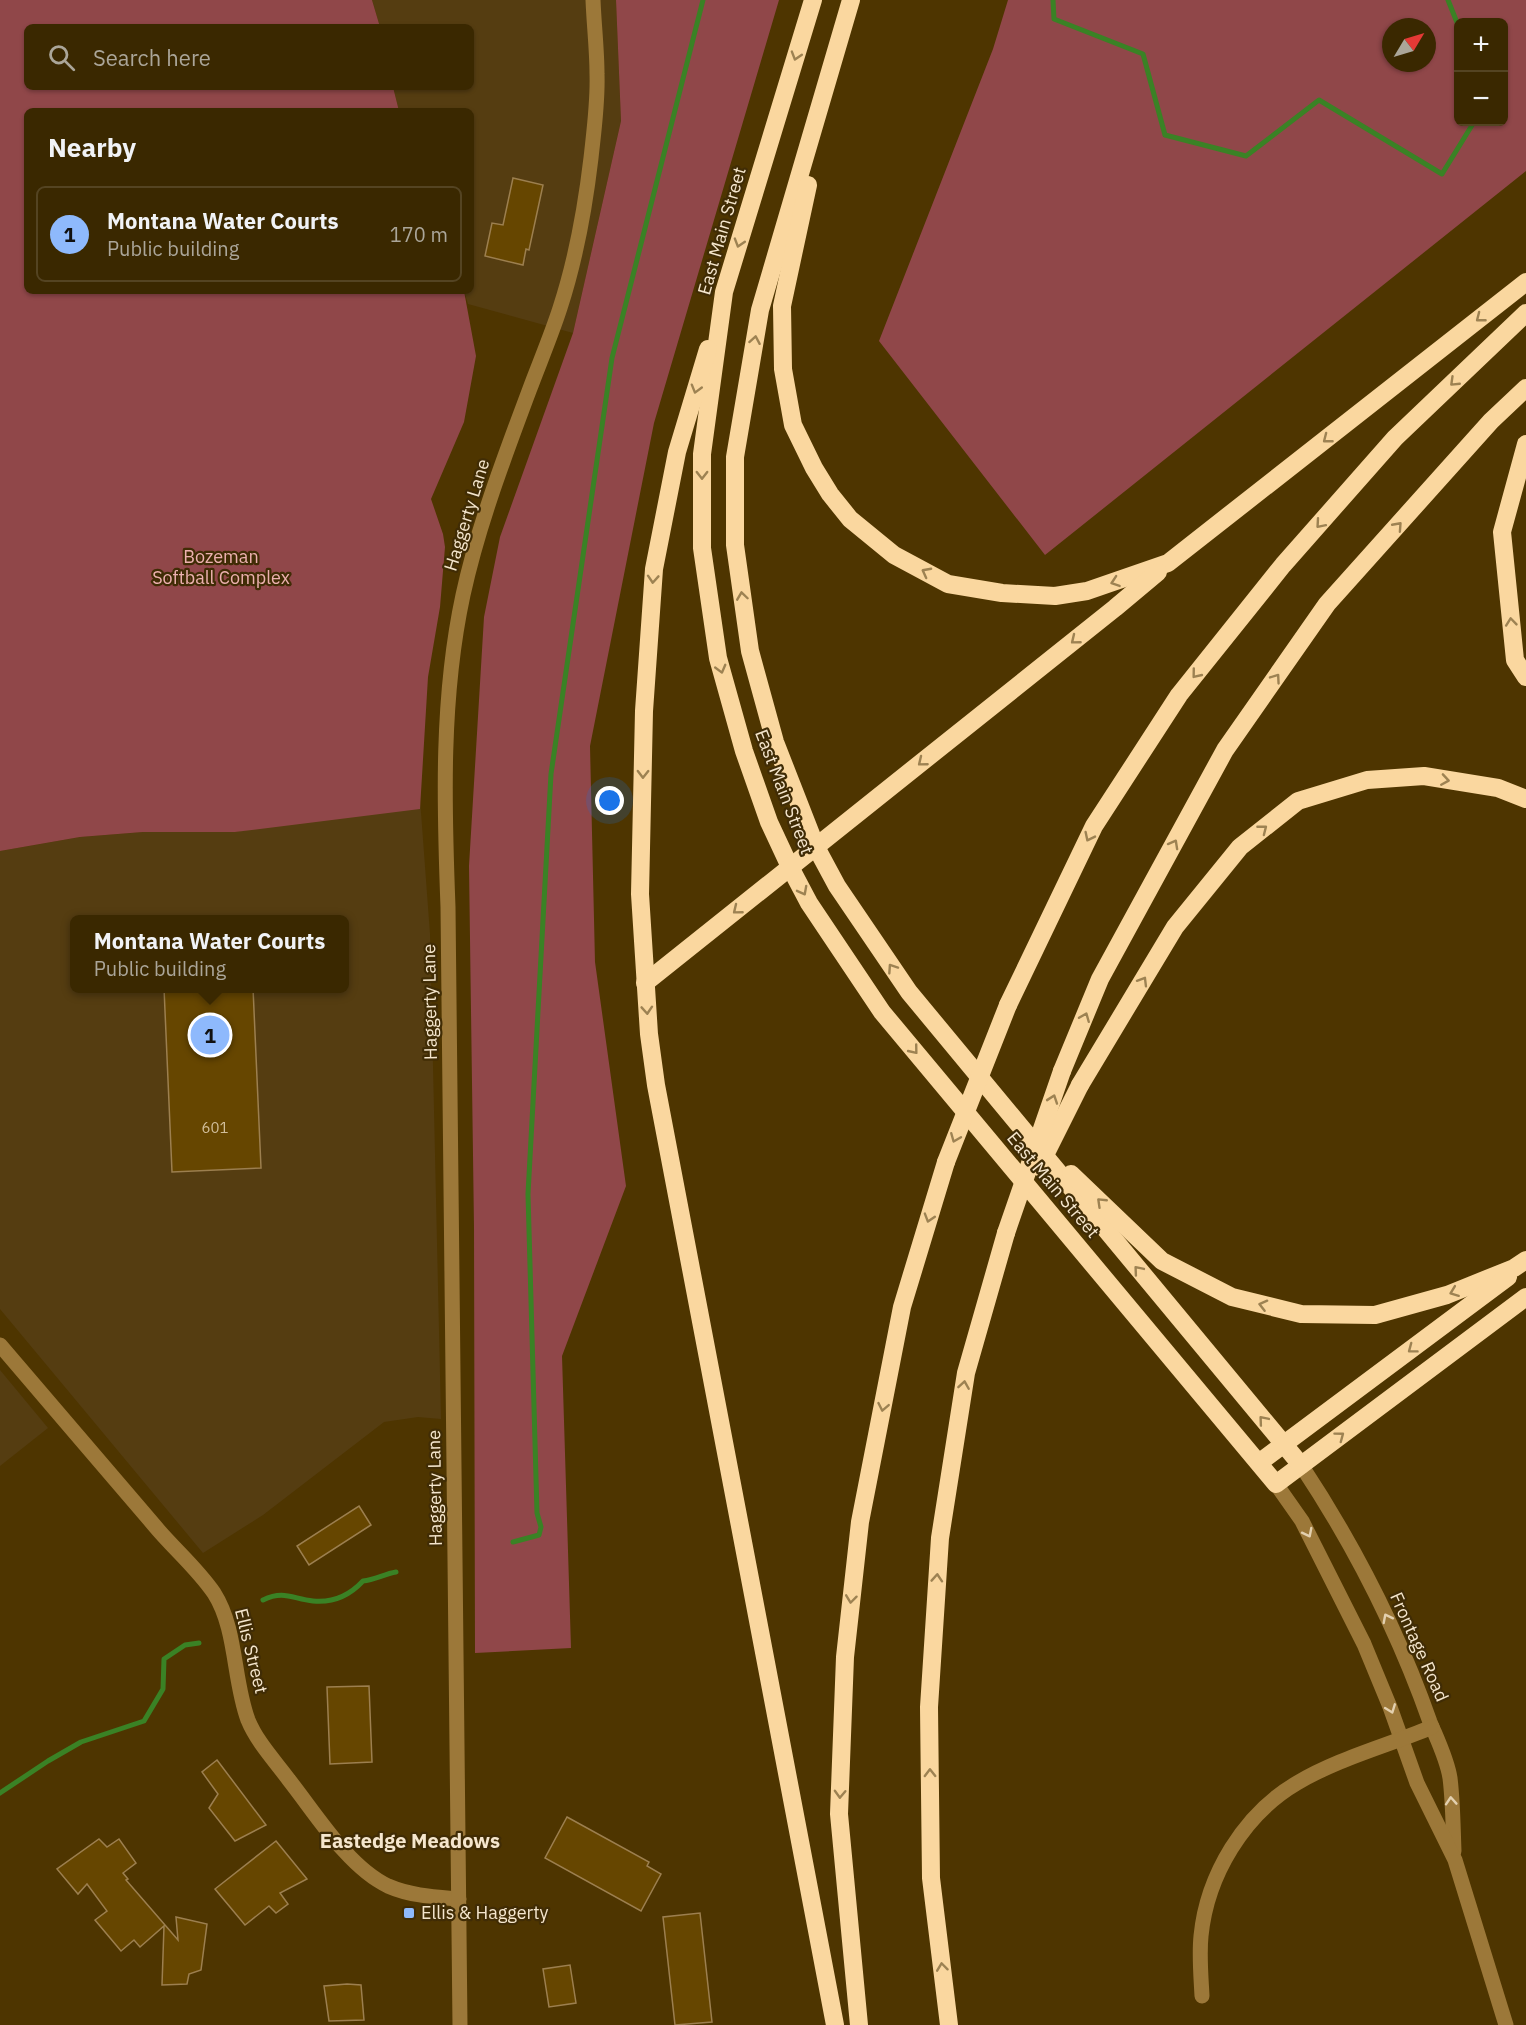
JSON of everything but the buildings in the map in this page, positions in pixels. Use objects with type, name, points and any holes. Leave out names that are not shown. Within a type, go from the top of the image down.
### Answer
[{"type":"highway","name":"East Main Street","points":[[813,0],[724,292],[702,454],[702,548],[718,658],[744,751],[769,822],[809,903],[882,1012],[1260,1462],[1276,1484]]},
{"type":"highway","name":"East Main Street","points":[[850,0],[760,310],[735,457],[735,545],[750,651],[776,742],[816,847],[837,886],[909,992],[1301,1465]]},
{"type":"highway","points":[[844,22],[782,306],[783,369],[793,425],[814,468],[830,494],[850,519],[894,555],[948,584],[1002,593],[1055,596],[1088,591],[1168,563]]},
{"type":"highway","points":[[645,983],[1106,616],[1168,563],[1526,282]]},
{"type":"highway","points":[[724,292],[677,452],[654,569],[644,722],[640,894],[645,983],[656,1085],[835,2025]]},
{"type":"highway","points":[[859,2025],[839,1814],[845,1657],[860,1522],[902,1307],[946,1162],[1008,1005],[1094,826],[1179,695],[1283,565],[1395,438],[1526,313]]},
{"type":"highway","points":[[949,2025],[931,1878],[929,1707],[940,1538],[966,1373],[1006,1233],[1062,1071],[1100,979],[1225,750],[1328,604],[1491,421],[1526,388]]},
{"type":"highway","points":[[1526,444],[1502,532],[1515,660],[1526,677]]},
{"type":"highway","points":[[1006,1233],[1080,1085],[1175,927],[1239,847],[1298,801],[1367,780],[1424,776],[1498,788],[1526,800]]},
{"type":"highway","points":[[1007,1112],[1162,1261],[1232,1297],[1301,1314],[1375,1315],[1447,1295],[1526,1262]]},
{"type":"highway","points":[[1260,1462],[1526,1262]]},
{"type":"highway","points":[[1276,1484],[1526,1297]]},
{"type":"street","name":"Haggerty Lane","points":[[460,2025],[448,907],[445,835],[451,685],[458,620],[470,564],[522,409],[560,309],[575,254],[586,198],[595,125],[597,76],[593,0]]},
{"type":"street","name":"Ellis Street","points":[[0,1345],[165,1539],[199,1573],[215,1595],[226,1619],[248,1720],[260,1741],[342,1847],[358,1865],[388,1886],[418,1896],[459,1899]]},
{"type":"street","name":"Frontage Road","points":[[1301,1465],[1352,1548],[1394,1630],[1432,1727],[1450,1776],[1455,1860]]},
{"type":"street","name":"Frontage Road","points":[[1276,1484],[1302,1521],[1364,1644],[1418,1783],[1455,1860],[1506,2025]]},
{"type":"street","points":[[1202,1996],[1201,1937],[1207,1903],[1227,1855],[1242,1832],[1261,1811],[1298,1782],[1432,1727]]},
{"type":"shaded area","points":[[372,0],[616,0],[621,121],[573,333],[468,304],[465,294],[474,294],[474,108],[398,108],[394,90],[474,90],[474,24],[379,24]]},
{"type":"shaded area","points":[[420,799],[430,934],[441,1419],[418,1417],[384,1422],[263,1515],[203,1553],[0,1309],[0,851],[80,837],[143,832],[235,832]]},
{"type":"shaded area","points":[[0,1370],[48,1428],[0,1466]]},
{"type":"green space","name":"Bozeman Softball Complex","points":[[0,0],[372,0],[379,24],[24,24],[24,90],[394,90],[398,108],[24,108],[24,294],[465,294],[476,356],[464,422],[431,499],[445,547],[440,607],[428,677],[420,809],[235,832],[143,832],[80,837],[0,851]]},
{"type":"green space","points":[[616,0],[779,0],[654,423],[590,746],[595,962],[626,1186],[562,1356],[571,1648],[475,1653],[474,1227],[469,866],[484,617],[500,537],[573,333],[621,121]]},
{"type":"green space","points":[[1008,0],[1526,0],[1526,171],[1045,555],[879,341],[993,49]]},
{"type":"waterway","points":[[513,1542],[539,1535],[541,1527],[537,1513],[528,1194],[551,774],[612,358],[703,0]]},
{"type":"waterway","points":[[1053,0],[1054,19],[1143,54],[1165,135],[1246,156],[1319,100],[1442,174],[1472,126]]},
{"type":"waterway","points":[[1448,0],[1455,18]]},
{"type":"waterway","points":[[263,1600],[283,1595],[313,1601],[327,1601],[347,1594],[363,1581],[396,1572]]},
{"type":"waterway","points":[[0,1793],[81,1742],[144,1721],[163,1689],[164,1659],[185,1645],[199,1643]]},
{"type":"place","name":"Montana Water Courts","points":[[210,1035]]},
{"type":"place","name":"Ellis & Haggerty","points":[[409,1913]]},
{"type":"district","name":"Eastedge Meadows","points":[[410,1841]]}]
